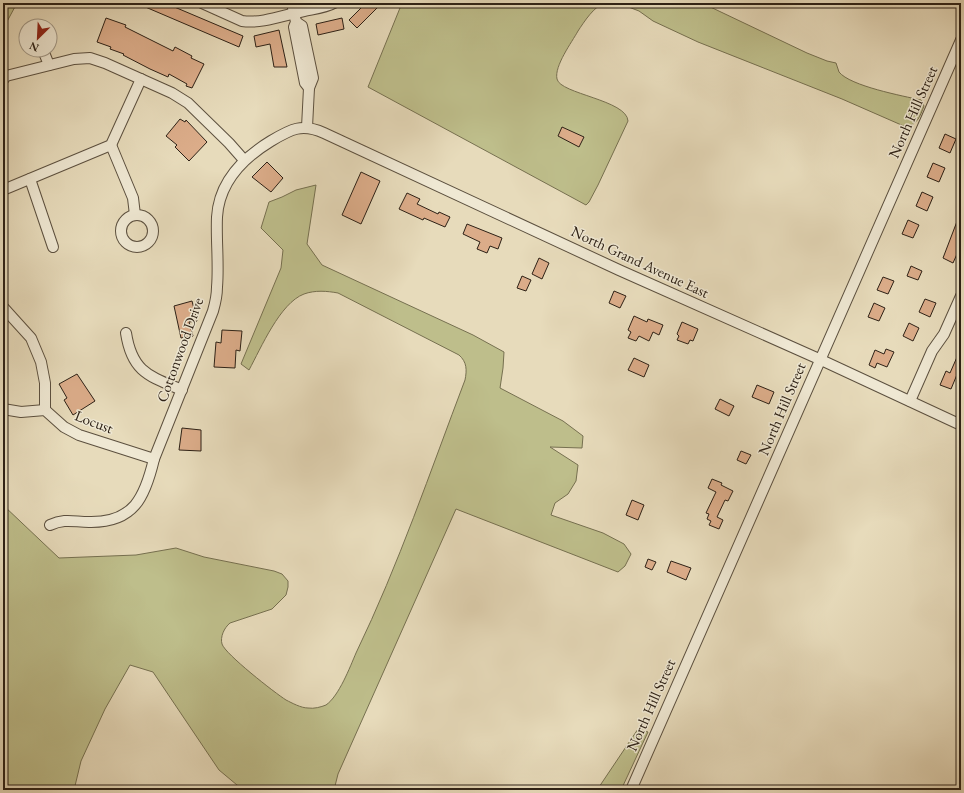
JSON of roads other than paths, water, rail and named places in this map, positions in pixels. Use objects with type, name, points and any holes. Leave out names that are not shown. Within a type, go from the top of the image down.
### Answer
[{"type":"street","points":[[202,3],[237,19],[247,21],[295,18],[334,3]]},
{"type":"street","points":[[292,3],[295,18],[294,27],[300,40],[305,83],[309,88],[307,127]]},
{"type":"street","name":"North Hill Street","points":[[631,790],[819,359],[961,40]]},
{"type":"street","points":[[46,58],[49,65]]},
{"type":"street","points":[[3,80],[6,76],[49,65],[74,59],[90,58],[105,63],[172,93],[188,103],[229,143],[244,160]]},
{"type":"street","points":[[3,190],[111,145],[141,79]]},
{"type":"street","name":"North Grand Avenue East","points":[[307,127],[320,131],[619,270],[819,359],[961,425]]},
{"type":"street","name":"Cottonwood Drive","points":[[50,525],[59,521],[68,520],[90,522],[104,521],[127,513],[137,503],[148,484],[154,459],[213,312],[217,290],[217,217],[219,203],[227,183],[244,160],[266,144],[282,134],[297,128],[307,127]]},
{"type":"street","points":[[111,145],[133,198],[135,215]]},
{"type":"street","points":[[30,179],[53,247]]},
{"type":"street","points":[[910,401],[932,351],[944,334],[961,296]]},
{"type":"street","points":[[3,307],[31,338],[41,362],[45,383],[45,410],[21,412],[3,409]]},
{"type":"street","points":[[126,332],[128,346],[141,369],[151,377],[182,390]]},
{"type":"street","name":"Locust","points":[[45,410],[64,427],[79,435],[154,459]]}]
